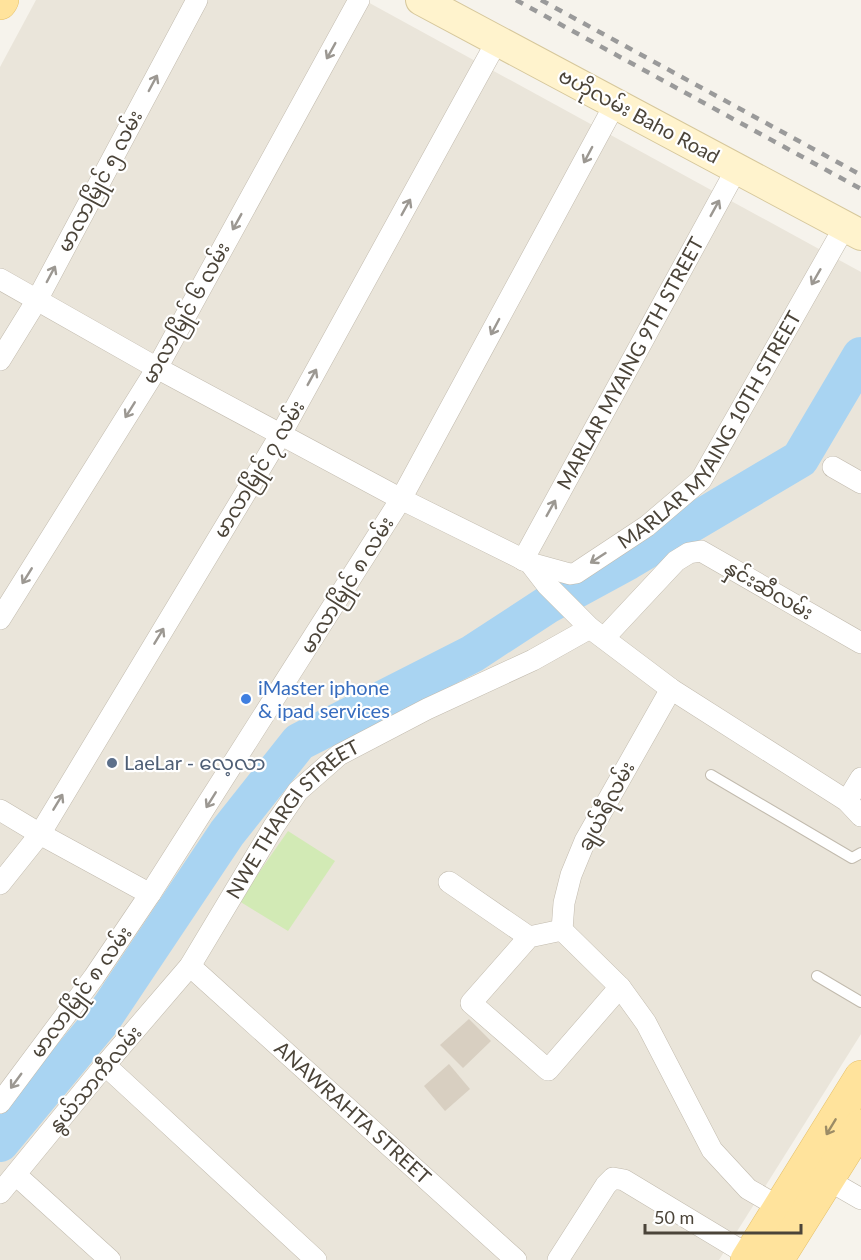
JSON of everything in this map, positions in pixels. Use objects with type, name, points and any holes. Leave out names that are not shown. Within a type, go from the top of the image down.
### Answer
[{"type":"main road","name":"ဗဟိုလမ်း Baho Road","points":[[421,0],[854,231]]},
{"type":"main road","points":[[758,1259],[785,1217],[861,1077]]},
{"type":"main road","points":[[785,1217],[828,1180],[861,1126]]},
{"type":"street","name":"မာလာမြိုင် ၅ လမ်း","points":[[0,360],[37,300],[197,0]]},
{"type":"street","name":"မာလာမြိုင် ၆ လမ်း","points":[[0,620],[157,368],[359,0]]},
{"type":"street","name":"မာလာမြိုင် ၇ လမ်း","points":[[0,884],[40,834],[281,434],[497,41]]},
{"type":"street","name":"မာလာမြိုင် ၈ လမ်း","points":[[0,1103],[94,977],[150,894],[401,500],[615,104]]},
{"type":"street","name":"MARLAR MYAING 9TH STREET","points":[[527,562],[736,168]]},
{"type":"street","name":"MARLAR MYAING 10TH STREET","points":[[0,279],[157,368],[401,500],[527,562],[570,574],[576,573],[647,526],[701,480],[854,231]]},
{"type":"street","points":[[833,467],[861,483]]},
{"type":"street","name":"နှင်းဆီလမ်း","points":[[676,561],[689,553],[701,551],[861,643]]},
{"type":"street","name":"NWE THARGI STREET","points":[[190,966],[274,826],[298,791],[339,755],[427,709],[597,633],[676,561]]},
{"type":"street","points":[[527,562],[547,585],[597,633],[671,689],[854,809],[861,778]]},
{"type":"street","name":"ချယ်ရီလမ်း","points":[[562,930],[564,903],[571,874],[585,841],[671,689]]},
{"type":"street","points":[[0,810],[150,894]]},
{"type":"street","points":[[449,882],[529,937]]},
{"type":"street","points":[[620,987],[548,1070],[471,1003],[529,937],[562,930],[620,987],[646,1023],[712,1150],[748,1189],[785,1217]]},
{"type":"street","name":"နွယ်သာကီလမ်း","points":[[0,1193],[190,966]]},
{"type":"street","name":"ANAWRAHTA STREET","points":[[190,966],[516,1260]]},
{"type":"street","points":[[105,1065],[316,1260]]},
{"type":"street","points":[[16,1175],[110,1260]]},
{"type":"street","points":[[558,1260],[606,1185],[613,1178],[624,1180],[758,1259]]},
{"type":"street","points":[[828,1180],[861,1199]]},
{"type":"lane","points":[[711,775],[852,858],[861,853]]},
{"type":"lane","points":[[817,976],[861,1002]]},
{"type":"shaded area","points":[[36,0],[364,0],[861,272],[861,1034],[719,1260],[0,1260],[0,67]]},
{"type":"green space","points":[[288,831],[335,861],[288,931],[239,901]]},
{"type":"building","points":[[469,1019],[491,1041],[463,1068],[440,1045]]},
{"type":"building","points":[[449,1064],[470,1089],[445,1111],[424,1086]]},
{"type":"waterway","points":[[0,1143],[102,1020],[227,833],[299,742],[472,654],[547,605],[628,561],[800,459],[861,356]]},
{"type":"railway","points":[[516,0],[861,189]]},
{"type":"railway","points":[[541,0],[861,175]]},
{"type":"place","name":"iMaster iphone & ipad services","points":[[246,699]]},
{"type":"place","name":"LaeLar - လေ့လာ","points":[[112,763]]}]
